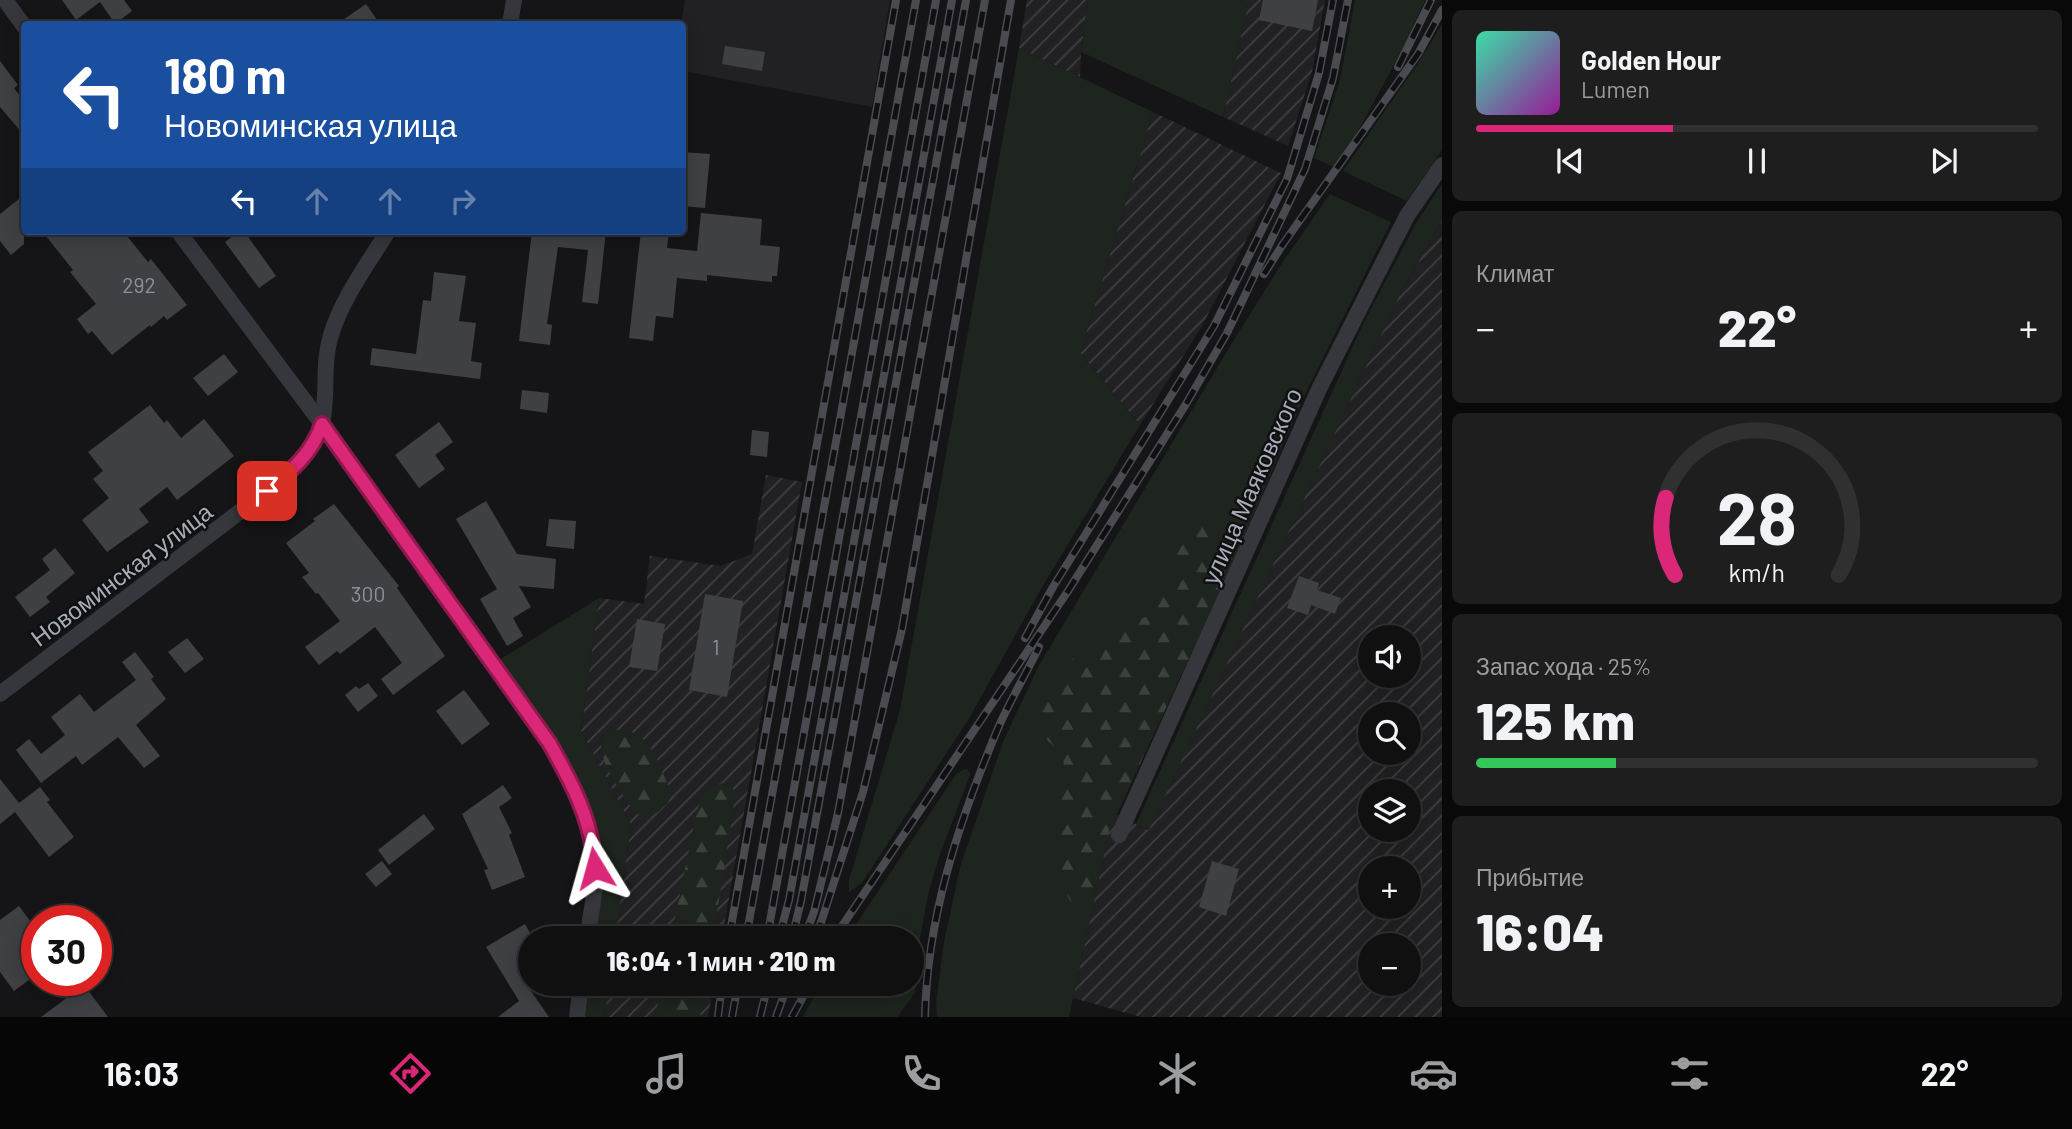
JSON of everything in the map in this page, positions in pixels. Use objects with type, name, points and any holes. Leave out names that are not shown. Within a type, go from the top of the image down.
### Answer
[{"type":"street","points":[[5,0],[21,22]]},
{"type":"street","name":"улица Маяковского","points":[[1119,835],[1320,387],[1374,276],[1407,216],[1442,166]]},
{"type":"street","points":[[181,235],[322,424],[550,744],[575,790],[591,836],[595,868],[588,926]]},
{"type":"street","name":"Новоминская улица","points":[[0,694],[296,468],[322,424],[326,352],[335,322],[386,235]]},
{"type":"street","points":[[577,1017],[580,996]]},
{"type":"shaded area","points":[[685,0],[890,0],[872,107],[686,72],[686,21],[682,21]]},
{"type":"shaded area","points":[[1027,0],[1088,0],[1080,77],[1019,48]]},
{"type":"shaded area","points":[[1249,0],[1325,0],[1312,72],[1288,146],[1223,117]]},
{"type":"shaded area","points":[[1153,112],[1281,173],[1202,326],[1140,425],[1080,353]]},
{"type":"shaded area","points":[[1442,220],[1442,1017],[1141,1017],[1073,998],[1109,831],[1116,814],[1148,830],[1399,296]]},
{"type":"shaded area","points":[[766,475],[802,482],[724,926],[617,926],[631,825],[581,731],[599,598],[644,604],[650,556],[721,566],[752,554]]},
{"type":"shaded area","points":[[607,996],[712,996],[708,1017],[604,1017]]},
{"type":"green space","points":[[1088,0],[1249,0],[1223,117],[1081,52]]},
{"type":"green space","points":[[1355,0],[1425,0],[1407,41],[1357,133],[1334,167],[1314,158],[1340,80]]},
{"type":"green space","points":[[1442,24],[1442,150],[1407,201],[1343,171],[1421,59]]},
{"type":"green space","points":[[1019,48],[1153,112],[1080,353],[1140,425],[1038,594],[970,717],[862,883],[849,892],[849,880],[900,710]]},
{"type":"green space","points":[[1442,184],[1442,220],[1399,296],[1149,830],[1136,824],[1363,324],[1416,223]]},
{"type":"green space","points":[[1330,194],[1391,222],[1306,392],[1227,576],[1109,831],[1069,1017],[937,1017],[936,1003],[944,942],[960,867],[1003,742],[1038,667],[1235,338]]},
{"type":"green space","points":[[1210,521],[1221,531],[1227,576],[1109,831],[1094,897],[1083,904],[1070,901],[1062,885],[1062,839],[1059,821],[1063,754],[1048,741],[1039,727],[1037,708],[1045,687],[1088,646],[1153,613],[1170,584],[1180,540],[1196,523]]},
{"type":"green space","points":[[599,598],[581,731],[631,825],[617,926],[597,926],[601,897],[586,800],[563,752],[499,660]]},
{"type":"green space","points":[[615,730],[629,730],[645,740],[658,761],[671,793],[668,803],[658,812],[643,816],[634,812],[604,762],[602,743],[608,734]]},
{"type":"green space","points":[[967,768],[970,775],[940,854],[922,926],[855,926],[957,773]]},
{"type":"green space","points":[[723,783],[733,788],[735,798],[715,926],[673,926],[697,810],[713,787]]},
{"type":"green space","points":[[588,996],[607,996],[604,1017],[585,1017]]},
{"type":"green space","points":[[659,996],[703,996],[700,1017],[655,1017]]},
{"type":"green space","points":[[814,996],[913,996],[897,1017],[803,1017]]},
{"type":"building","points":[[62,0],[124,0],[132,11],[119,21],[113,21],[100,2],[76,20]]},
{"type":"building","points":[[1263,0],[1318,0],[1312,31],[1259,20]]},
{"type":"building","points":[[366,4],[378,21],[341,21]]},
{"type":"building","points":[[725,46],[765,52],[762,71],[722,64]]},
{"type":"building","points":[[0,61],[18,85],[14,88],[21,97],[21,132],[0,107]]},
{"type":"building","points":[[686,152],[710,154],[705,208],[686,206]]},
{"type":"building","points":[[21,197],[21,235],[24,235],[24,244],[11,255],[0,241],[0,214]]},
{"type":"building","points":[[701,213],[762,219],[760,245],[780,247],[777,276],[772,276],[772,282],[707,275],[707,281],[677,278],[673,318],[656,316],[653,341],[629,338],[641,235],[669,235],[667,248],[697,251]]},
{"type":"building","points":[[45,235],[126,235],[148,262],[151,259],[187,305],[167,320],[164,316],[151,327],[150,325],[112,355],[92,331],[88,334],[77,319],[96,304],[70,272],[73,270]]},
{"type":"building","points":[[235,235],[247,235],[276,276],[259,288],[225,242]]},
{"type":"building","points":[[532,235],[606,235],[598,304],[582,302],[588,250],[558,247],[547,324],[552,325],[550,345],[519,341]]},
{"type":"building","points":[[434,272],[466,276],[459,321],[476,323],[471,361],[482,363],[480,379],[370,365],[372,348],[416,354],[423,300],[431,301]]},
{"type":"building","points":[[224,354],[238,372],[208,396],[193,378]]},
{"type":"building","points":[[522,390],[549,393],[547,413],[520,409]]},
{"type":"building","points":[[150,405],[164,423],[167,420],[181,438],[204,419],[234,456],[177,500],[167,487],[139,509],[149,522],[107,552],[82,520],[109,498],[93,479],[103,471],[88,452]]},
{"type":"building","points":[[439,422],[453,442],[435,455],[445,469],[419,488],[395,455]]},
{"type":"building","points":[[752,430],[769,432],[767,457],[750,455]]},
{"type":"building","points":[[486,501],[517,554],[556,559],[554,589],[519,586],[531,607],[513,618],[523,636],[507,646],[480,599],[497,589],[456,519]]},
{"type":"building","points":[[334,504],[399,586],[397,588],[445,656],[393,695],[381,679],[402,663],[375,627],[340,654],[337,651],[319,665],[305,647],[340,621],[302,577],[309,573],[286,543]]},
{"type":"building","points":[[549,519],[576,521],[574,549],[546,546]]},
{"type":"building","points":[[55,548],[75,573],[46,597],[50,602],[30,617],[15,597],[50,570],[42,559]]},
{"type":"building","points":[[1299,576],[1319,583],[1317,590],[1341,598],[1335,614],[1311,605],[1308,615],[1287,608]]},
{"type":"building","points":[[705,594],[743,601],[727,697],[689,690]]},
{"type":"building","points":[[637,619],[665,624],[657,671],[629,667]]},
{"type":"building","points":[[187,638],[204,659],[185,673],[168,652]]},
{"type":"building","points":[[135,652],[166,699],[136,725],[160,756],[144,768],[118,737],[82,765],[76,756],[41,783],[16,750],[29,739],[41,754],[65,735],[51,717],[80,694],[94,712],[136,680],[122,662]]},
{"type":"building","points":[[368,683],[378,696],[358,712],[345,695],[356,686],[359,689]]},
{"type":"building","points":[[464,690],[490,724],[462,745],[436,711]]},
{"type":"building","points":[[0,779],[19,803],[40,787],[50,800],[47,802],[74,837],[49,857],[15,812],[0,824]]},
{"type":"building","points":[[503,785],[512,798],[499,807],[512,833],[509,835],[525,877],[492,890],[484,870],[488,869],[462,814]]},
{"type":"building","points":[[424,814],[435,829],[389,865],[378,850]]},
{"type":"building","points":[[382,861],[392,874],[376,887],[365,874]]},
{"type":"building","points":[[1212,861],[1239,869],[1226,916],[1199,907]]},
{"type":"building","points":[[19,906],[21,909],[21,986],[14,991],[0,972],[0,920]]},
{"type":"building","points":[[518,928],[518,996],[534,996],[549,1017],[498,1017],[519,1001],[486,947]]},
{"type":"building","points":[[69,996],[92,996],[108,1017],[41,1017]]},
{"type":"railway","points":[[731,926],[896,0]]},
{"type":"railway","points":[[748,926],[916,0]]},
{"type":"railway","points":[[769,926],[936,0]]},
{"type":"railway","points":[[782,926],[952,0]]},
{"type":"railway","points":[[795,926],[966,0]]},
{"type":"railway","points":[[809,926],[838,813],[985,0]]},
{"type":"railway","points":[[820,926],[863,792],[902,629],[1011,0]]},
{"type":"railway","points":[[1025,638],[1053,587],[1214,326],[1287,179],[1319,73],[1333,0]]},
{"type":"railway","points":[[842,926],[1068,591],[1186,404],[1227,333],[1305,169],[1333,78],[1348,0]]},
{"type":"railway","points":[[1398,67],[1431,0]]},
{"type":"railway","points":[[1264,274],[1418,54],[1442,10]]},
{"type":"railway","points":[[925,1017],[927,980],[938,908],[957,837],[996,733],[1039,647]]},
{"type":"railway","points":[[718,1017],[721,996]]},
{"type":"railway","points":[[732,1017],[736,996]]},
{"type":"railway","points":[[760,1017],[765,996]]},
{"type":"railway","points":[[776,1017],[784,996]]},
{"type":"railway","points":[[792,1017],[803,996]]},
{"type":"route","points":[[267,491],[296,468],[322,424],[550,744],[575,790],[591,836],[595,868]]}]
